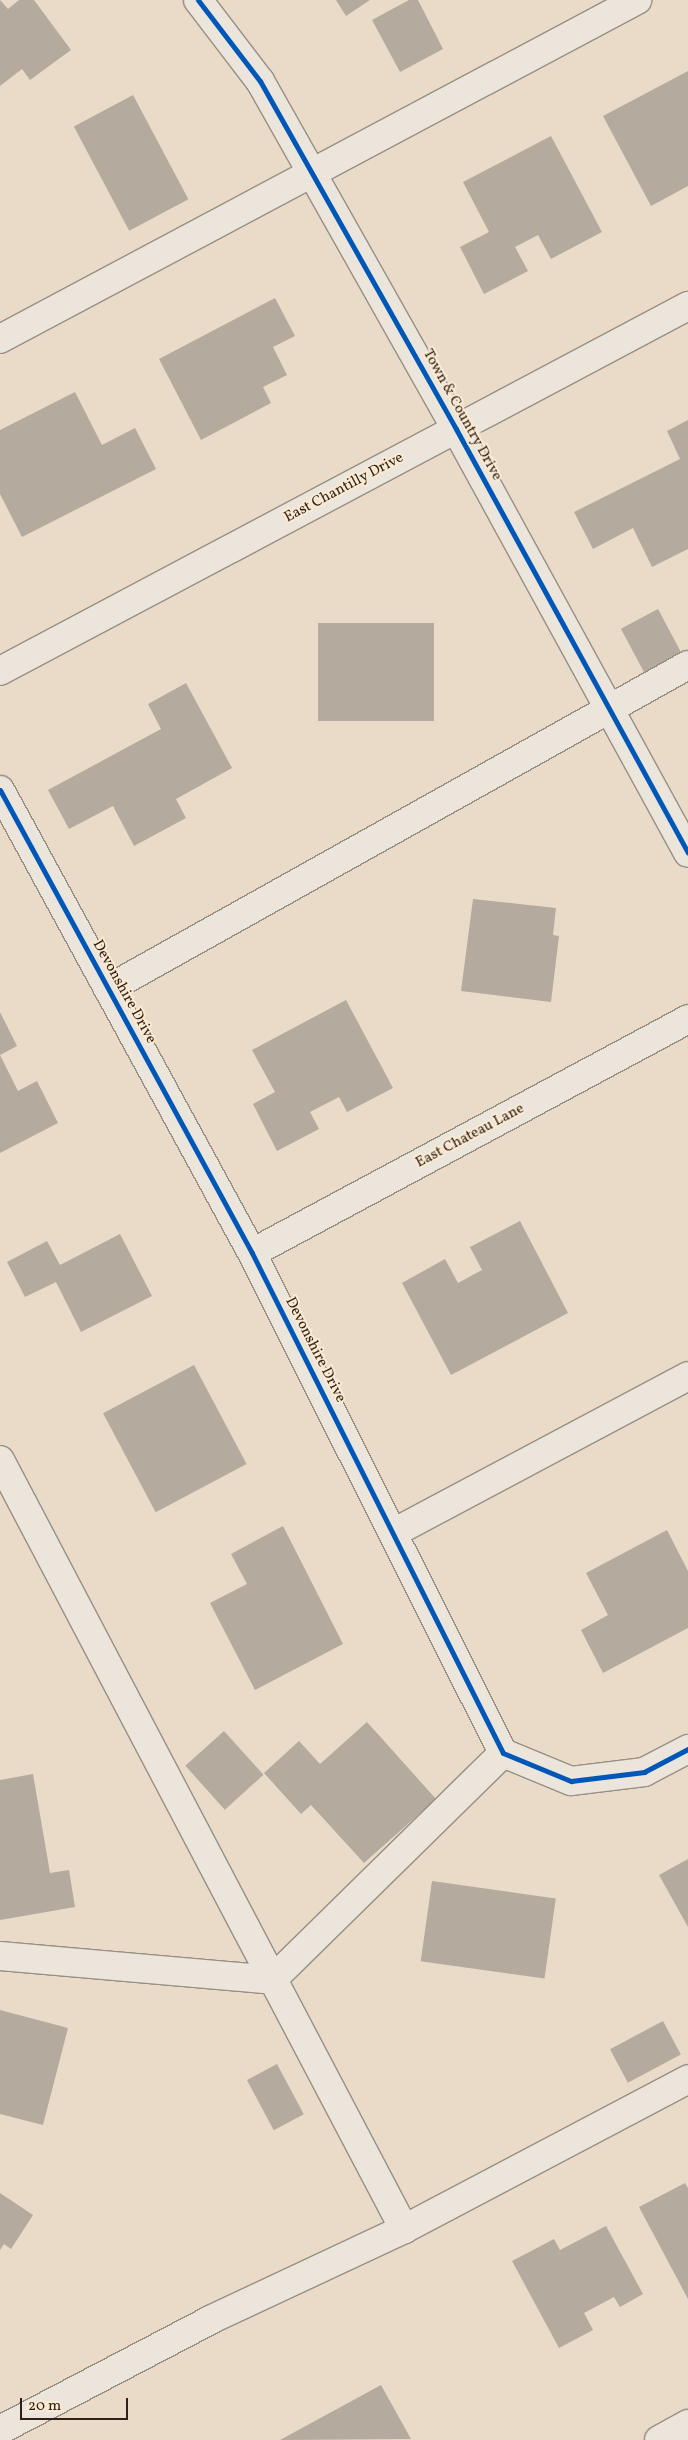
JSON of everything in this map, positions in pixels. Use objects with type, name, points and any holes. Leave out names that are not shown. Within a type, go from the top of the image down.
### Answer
[{"type":"street","name":"Town & Country Drive","points":[[198,0],[260,81],[456,429],[688,853]]},
{"type":"street","points":[[0,340],[310,172],[637,0]]},
{"type":"street","name":"East Chantilly Drive","points":[[0,671],[688,306]]},
{"type":"street","points":[[108,989],[608,707],[688,665]]},
{"type":"street","name":"Devonshire Drive","points":[[0,790],[252,1253],[503,1753]]},
{"type":"street","name":"East Chateau Lane","points":[[252,1253],[688,1019]]},
{"type":"street","points":[[392,1533],[688,1376]]},
{"type":"street","points":[[0,1460],[404,2229]]},
{"type":"street","points":[[0,1956],[272,1980],[503,1753],[571,1781],[644,1772],[688,1749]]},
{"type":"street","points":[[0,2430],[210,2320],[404,2229],[688,2078]]},
{"type":"street","points":[[659,2440],[688,2424]]},
{"type":"building","points":[[0,0],[8,9],[19,0],[34,0],[71,50],[30,80],[22,69],[0,86]]},
{"type":"building","points":[[336,0],[370,0],[346,16]]},
{"type":"building","points":[[409,0],[418,0],[443,49],[400,72],[372,20]]},
{"type":"building","points":[[688,71],[688,186],[651,206],[603,116]]},
{"type":"building","points":[[133,95],[188,199],[129,231],[74,126]]},
{"type":"building","points":[[551,136],[602,232],[551,259],[538,235],[515,247],[528,271],[484,294],[460,247],[489,232],[463,182]]},
{"type":"building","points":[[275,298],[295,336],[273,347],[287,375],[263,387],[271,403],[201,440],[159,359]]},
{"type":"building","points":[[75,392],[102,445],[135,428],[156,469],[22,537],[0,494],[0,430]]},
{"type":"building","points":[[688,420],[688,549],[652,567],[633,528],[593,549],[574,512],[680,459],[667,431]]},
{"type":"building","points":[[658,609],[682,654],[645,674],[621,629]]},
{"type":"building","points":[[318,623],[434,623],[434,721],[318,721]]},
{"type":"building","points":[[186,683],[232,768],[176,799],[186,818],[134,846],[113,806],[69,829],[48,790],[161,729],[148,704]]},
{"type":"building","points":[[473,899],[556,908],[553,935],[559,936],[551,1002],[461,991]]},
{"type":"building","points":[[346,1000],[393,1088],[347,1112],[339,1097],[310,1112],[319,1129],[277,1151],[253,1104],[275,1092],[252,1050]]},
{"type":"building","points":[[0,1012],[17,1046],[0,1055]]},
{"type":"building","points":[[0,1055],[18,1091],[37,1081],[58,1123],[0,1153]]},
{"type":"building","points":[[520,1221],[568,1313],[451,1375],[402,1283],[445,1259],[458,1283],[482,1270],[470,1247]]},
{"type":"building","points":[[120,1234],[152,1296],[81,1332],[56,1282],[25,1297],[7,1262],[47,1241],[60,1265]]},
{"type":"building","points":[[194,1365],[247,1464],[156,1512],[103,1413]]},
{"type":"building","points":[[283,1526],[343,1644],[255,1690],[210,1603],[247,1584],[231,1554]]},
{"type":"building","points":[[667,1530],[688,1571],[688,1628],[603,1673],[581,1630],[608,1615],[586,1573]]},
{"type":"building","points":[[367,1722],[436,1799],[364,1863],[311,1805],[301,1814],[264,1773],[299,1741],[320,1764]]},
{"type":"building","points":[[224,1731],[263,1775],[225,1810],[185,1766]]},
{"type":"building","points":[[33,1774],[50,1873],[69,1870],[75,1907],[0,1920],[0,1780]]},
{"type":"building","points":[[688,1859],[688,1927],[659,1875]]},
{"type":"building","points":[[432,1881],[556,1898],[545,1979],[421,1961]]},
{"type":"building","points":[[0,2010],[68,2028],[43,2125],[0,2114]]},
{"type":"building","points":[[663,2021],[681,2055],[628,2083],[610,2049]]},
{"type":"building","points":[[277,2064],[304,2114],[274,2130],[247,2080]]},
{"type":"building","points":[[685,2183],[688,2188],[688,2299],[639,2207]]},
{"type":"building","points":[[0,2193],[33,2215],[11,2249],[4,2244],[0,2250]]},
{"type":"building","points":[[606,2226],[643,2294],[620,2307],[614,2297],[584,2313],[593,2330],[559,2348],[512,2261],[554,2239],[560,2250]]},
{"type":"building","points":[[381,2385],[411,2439],[280,2440]]},
{"type":"cycle path","points":[[198,0],[260,81],[456,429],[688,853]]},
{"type":"cycle path","points":[[0,790],[252,1253],[503,1753],[571,1781],[644,1772],[688,1749]]}]
